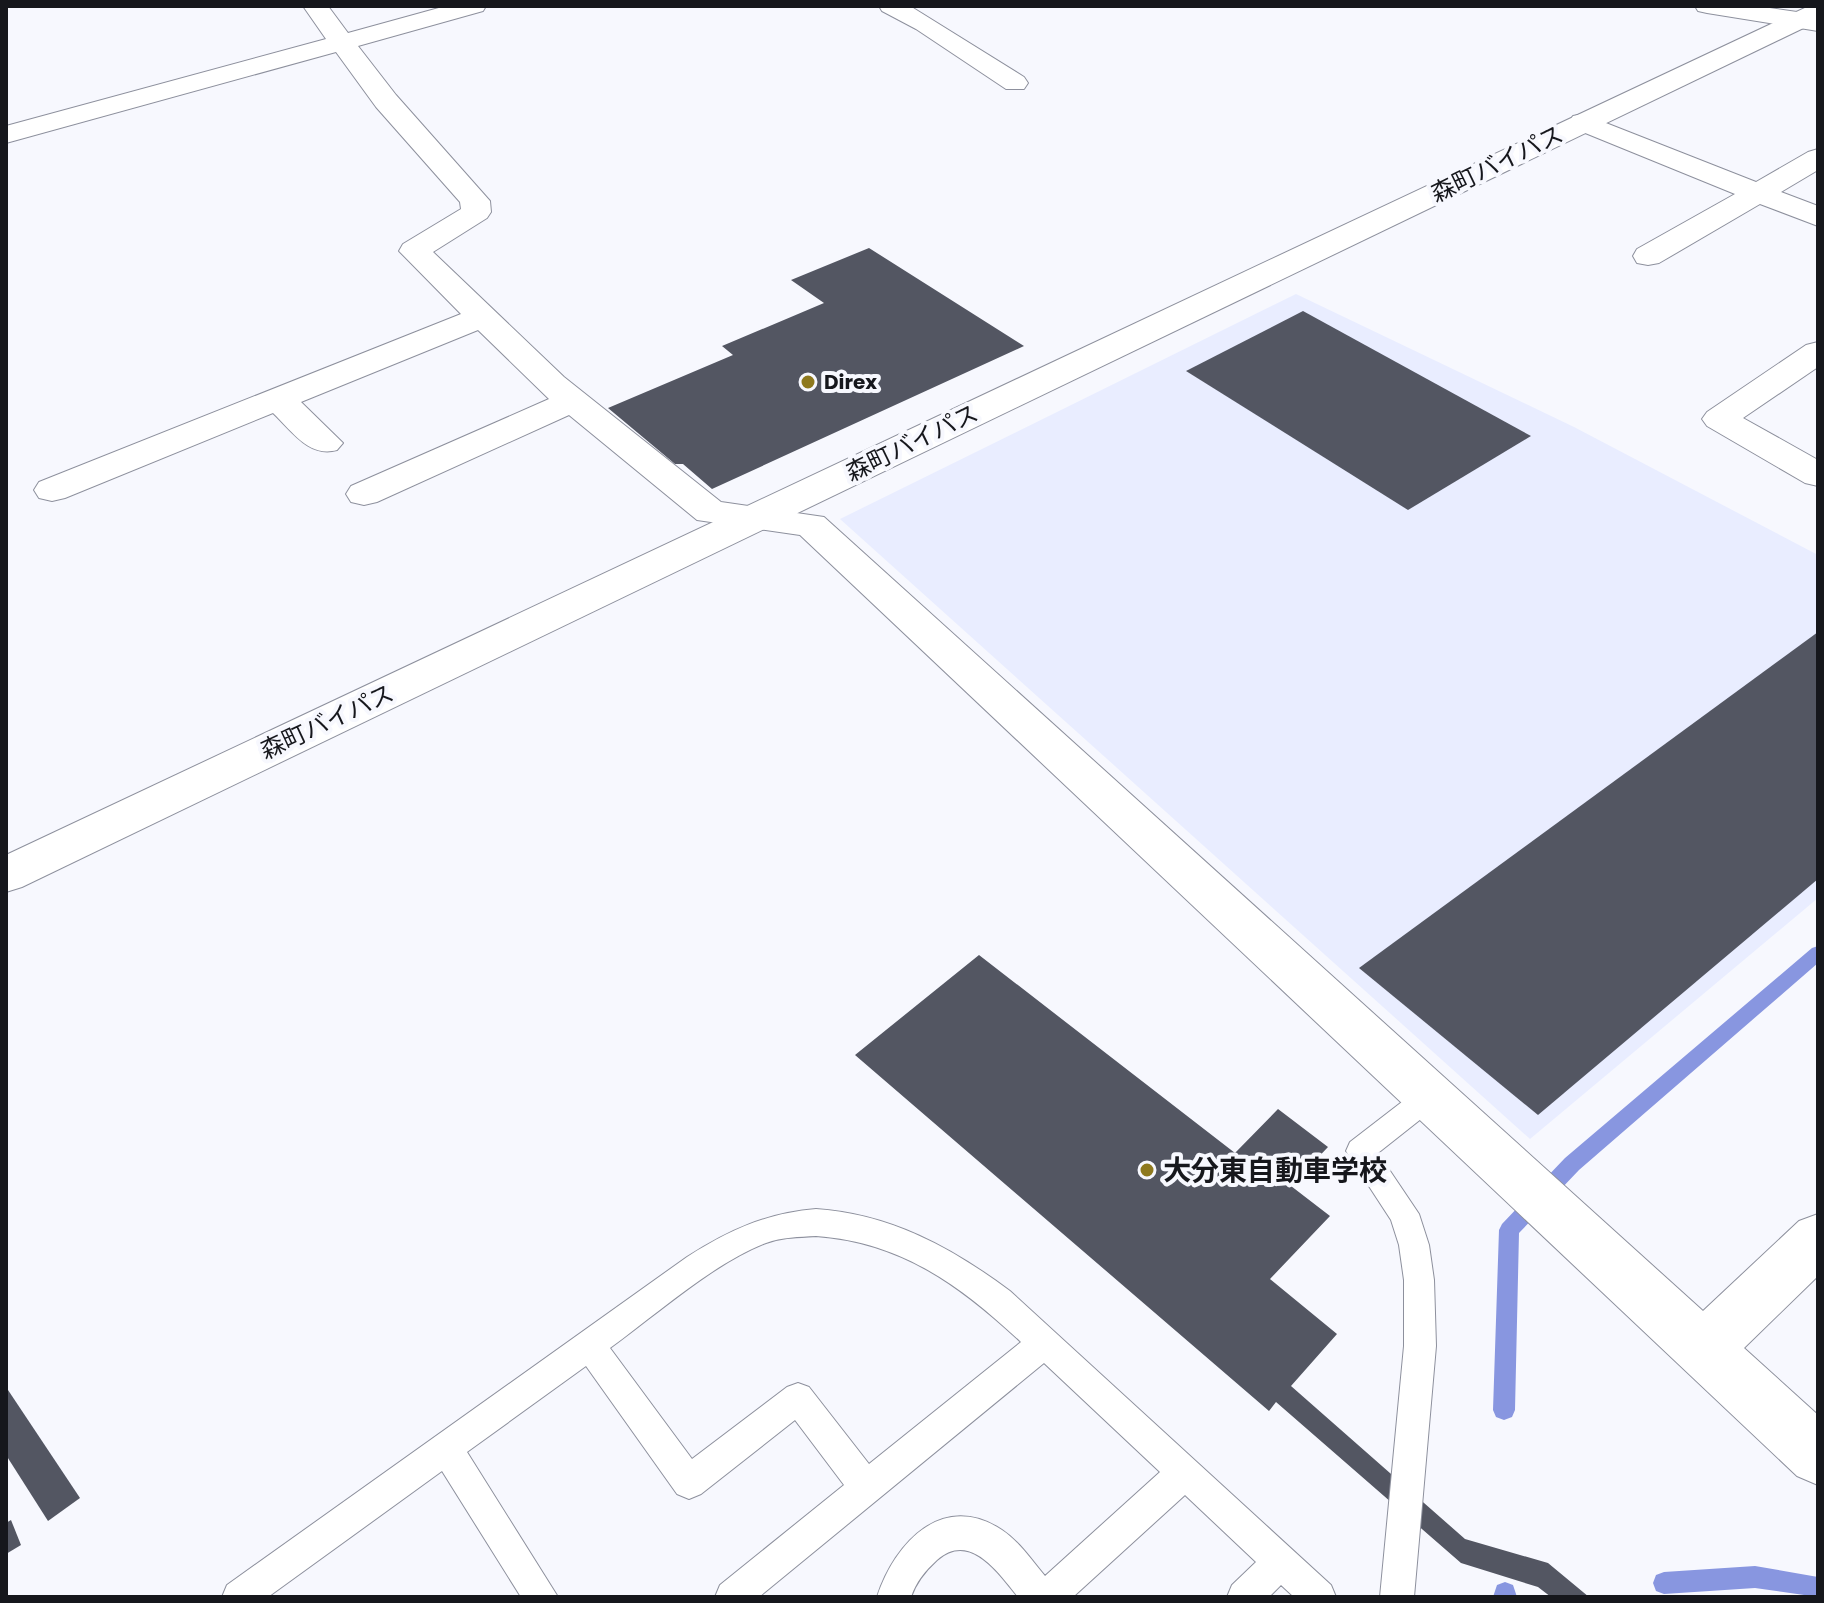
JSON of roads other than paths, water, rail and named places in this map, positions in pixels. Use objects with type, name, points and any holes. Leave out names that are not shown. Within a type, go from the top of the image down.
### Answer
[{"type":"street","points":[[315,6],[386,101],[475,201],[476,212],[414,251],[482,317],[573,401],[710,512],[811,525],[1818,1455]]},
{"type":"street","points":[[6,135],[474,6]]},
{"type":"street","points":[[891,6],[925,24],[1015,83]]},
{"type":"street","points":[[1707,6],[1812,17]]},
{"type":"street","name":"森町バイパス","points":[[6,875],[1583,122],[1812,17]]},
{"type":"street","points":[[1583,122],[1818,217]]},
{"type":"street","points":[[1648,256],[1818,158]]},
{"type":"street","points":[[52,490],[482,317]]},
{"type":"street","points":[[1818,352],[1719,419],[1818,475]]},
{"type":"street","points":[[277,399],[325,443]]},
{"type":"street","points":[[364,494],[573,401]]},
{"type":"street","points":[[1704,1349],[1818,1239]]},
{"type":"lane","points":[[1397,1597],[1420,1346],[1419,1280],[1414,1245],[1404,1214],[1360,1151],[1430,1096]]},
{"type":"lane","points":[[239,1597],[722,1251],[767,1230],[804,1224],[870,1229],[939,1258],[999,1301],[1319,1597]]},
{"type":"lane","points":[[740,1595],[1044,1343]]},
{"type":"lane","points":[[589,1345],[689,1482],[798,1398],[867,1488]]},
{"type":"lane","points":[[446,1448],[541,1597]]},
{"type":"lane","points":[[1048,1597],[1184,1473]]},
{"type":"lane","points":[[894,1597],[903,1571],[918,1554],[937,1538],[967,1534],[988,1541],[1040,1597]]},
{"type":"lane","points":[[1244,1597],[1281,1562]]},
{"type":"waterway","points":[[1504,1410],[1509,1230],[1572,1164],[1818,953]]},
{"type":"waterway","points":[[1664,1583],[1755,1577],[1818,1588]]},
{"type":"place","name":"Direx","points":[[808,382]]},
{"type":"place","name":"大分東自動車学校","points":[[1147,1170]]}]
